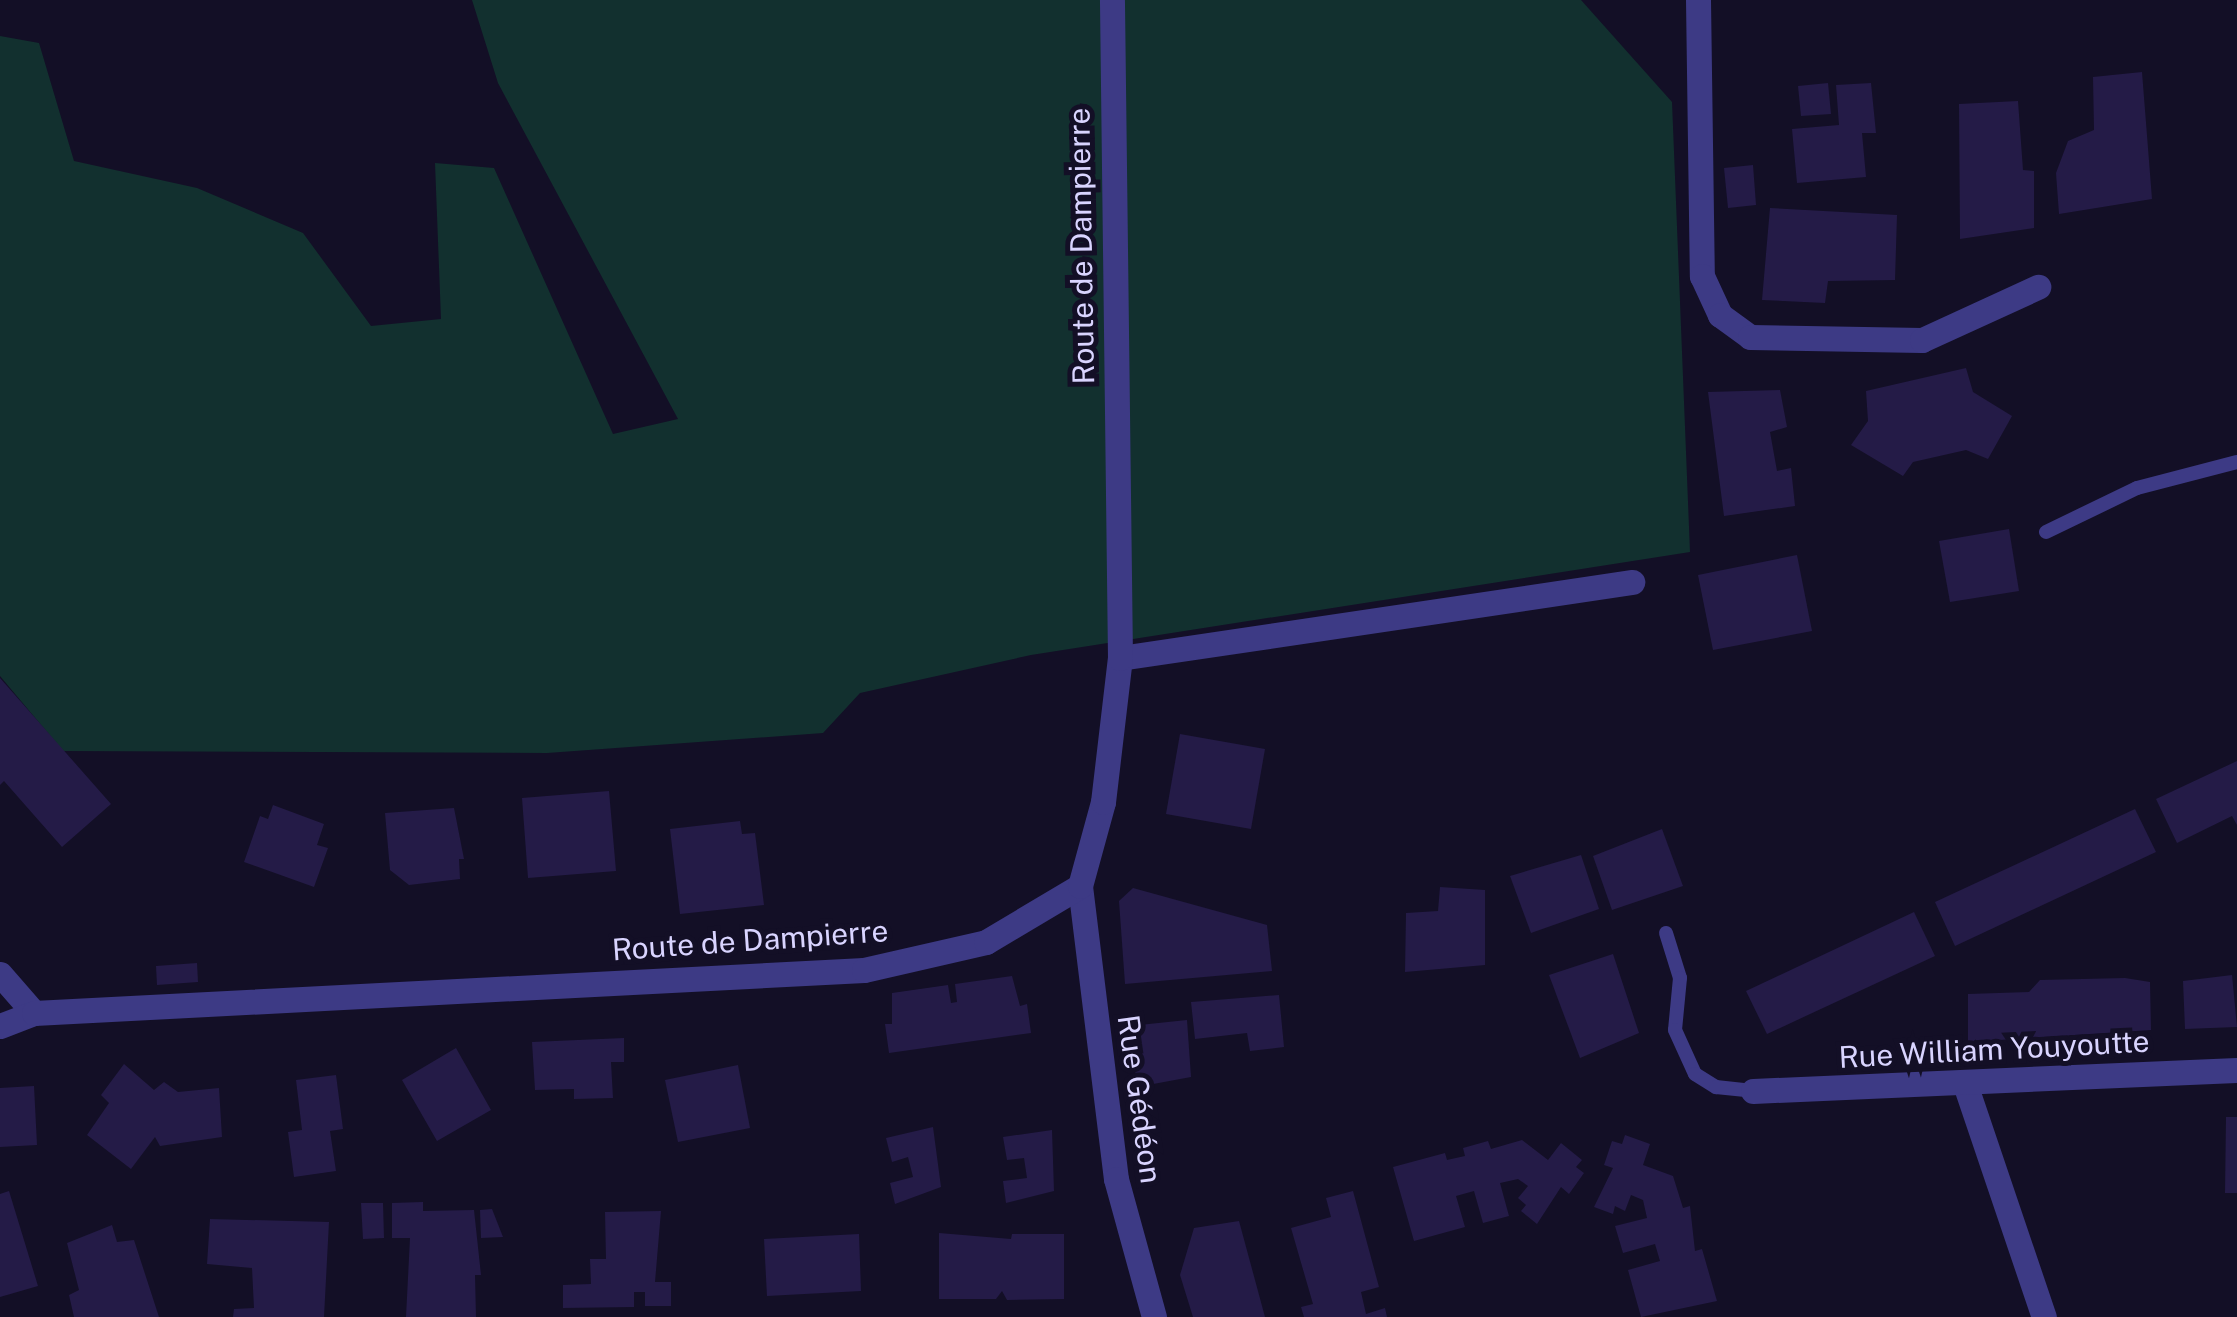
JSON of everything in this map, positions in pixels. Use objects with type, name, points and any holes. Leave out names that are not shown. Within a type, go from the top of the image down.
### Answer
[{"type":"street","name":"Route de Dampierre","points":[[0,1026],[34,1013],[864,970],[986,942],[1080,886],[1103,802],[1120,658],[1112,0]]},
{"type":"street","points":[[1698,0],[1702,276],[1720,315],[1750,337],[1922,340],[2038,287]]},
{"type":"street","points":[[1120,658],[1632,582]]},
{"type":"street","name":"Rue Gédéon","points":[[1080,886],[1116,1179],[1154,1317]]},
{"type":"street","points":[[0,974],[34,1013]]},
{"type":"street","name":"Rue William Youyoutte","points":[[1753,1092],[2237,1070]]},
{"type":"street","points":[[1965,1084],[2044,1317]]},
{"type":"lane","points":[[2046,532],[2137,488],[2237,462]]},
{"type":"lane","points":[[1666,933],[1680,978],[1675,1030],[1695,1074],[1716,1086],[1753,1092]]},
{"type":"green space","points":[[472,0],[1581,0],[1672,102],[1690,552],[1031,655],[860,693],[823,733],[547,753],[63,751],[0,676],[0,36],[39,43],[74,161],[197,188],[303,233],[371,326],[441,319],[435,163],[494,168],[613,434],[678,419],[498,83]]},
{"type":"building","points":[[2142,72],[2152,199],[2059,214],[2056,173],[2068,141],[2094,130],[2093,77]]},
{"type":"building","points":[[1828,83],[1831,114],[1801,116],[1798,86]]},
{"type":"building","points":[[1871,83],[1876,133],[1862,133],[1866,177],[1797,183],[1792,129],[1839,125],[1836,85]]},
{"type":"building","points":[[2018,101],[2023,170],[2034,171],[2034,228],[1960,239],[1959,104]]},
{"type":"building","points":[[1753,165],[1756,205],[1728,208],[1724,168]]},
{"type":"building","points":[[1770,208],[1897,215],[1895,280],[1828,281],[1825,303],[1762,300]]},
{"type":"building","points":[[1966,368],[1973,392],[2012,416],[1988,459],[1966,450],[1913,462],[1903,476],[1851,445],[1868,421],[1866,391]]},
{"type":"building","points":[[1780,390],[1787,427],[1770,432],[1777,471],[1791,468],[1795,506],[1724,516],[1708,392]]},
{"type":"building","points":[[2009,529],[2019,591],[1950,602],[1939,541]]},
{"type":"building","points":[[1797,555],[1812,631],[1713,650],[1698,575]]},
{"type":"building","points":[[0,678],[111,804],[62,847],[4,781],[0,785]]},
{"type":"building","points":[[1180,734],[1265,749],[1251,829],[1166,814]]},
{"type":"building","points":[[2237,761],[2237,825],[2232,816],[2177,843],[2156,799]]},
{"type":"building","points":[[609,791],[616,871],[528,878],[522,798]]},
{"type":"building","points":[[273,805],[324,824],[317,845],[328,848],[314,887],[244,862],[260,816],[268,819]]},
{"type":"building","points":[[454,808],[464,859],[459,859],[460,879],[409,885],[390,870],[385,813]]},
{"type":"building","points":[[2135,809],[2156,852],[1955,946],[1935,902]]},
{"type":"building","points":[[740,821],[742,834],[755,833],[764,905],[680,914],[670,829]]},
{"type":"building","points":[[1662,829],[1683,886],[1612,910],[1593,856]]},
{"type":"building","points":[[1581,855],[1599,909],[1531,933],[1510,876]]},
{"type":"building","points":[[1440,887],[1485,890],[1485,965],[1405,972],[1406,913],[1438,911]]},
{"type":"building","points":[[1133,888],[1267,925],[1272,971],[1125,984],[1119,901]]},
{"type":"building","points":[[1914,912],[1935,956],[1767,1034],[1746,991]]},
{"type":"building","points":[[1613,954],[1639,1033],[1580,1058],[1549,975]]},
{"type":"building","points":[[197,963],[198,982],[157,985],[156,966]]},
{"type":"building","points":[[2232,975],[2237,1027],[2185,1029],[2183,981]]},
{"type":"building","points":[[1012,976],[1020,1006],[1027,1004],[1031,1033],[889,1053],[885,1024],[892,1024],[892,993],[948,985],[951,1003],[957,1002],[955,984]]},
{"type":"building","points":[[2125,978],[2150,982],[2151,1030],[1968,1042],[1968,994],[2029,992],[2040,980]]},
{"type":"building","points":[[1279,995],[1284,1047],[1250,1051],[1247,1033],[1195,1039],[1191,1002]]},
{"type":"building","points":[[1187,1020],[1191,1077],[1137,1087],[1130,1026]]},
{"type":"building","points":[[624,1038],[624,1062],[611,1062],[613,1098],[574,1099],[574,1089],[535,1090],[532,1042]]},
{"type":"building","points":[[456,1048],[491,1110],[437,1141],[402,1080]]},
{"type":"building","points":[[124,1064],[154,1090],[164,1082],[178,1092],[219,1088],[222,1137],[160,1146],[155,1137],[131,1169],[87,1135],[109,1103],[101,1095]]},
{"type":"building","points":[[738,1065],[750,1128],[678,1142],[665,1080]]},
{"type":"building","points":[[336,1075],[343,1129],[330,1131],[336,1171],[294,1177],[288,1132],[302,1130],[296,1080]]},
{"type":"building","points":[[34,1086],[37,1145],[0,1147],[0,1088]]},
{"type":"building","points":[[2226,1117],[2237,1117],[2237,1193],[2225,1193]]},
{"type":"building","points":[[933,1127],[941,1187],[895,1204],[890,1183],[913,1177],[908,1157],[892,1162],[886,1138]]},
{"type":"building","points":[[1052,1130],[1054,1191],[1006,1203],[1003,1181],[1027,1178],[1024,1158],[1007,1160],[1003,1137]]},
{"type":"building","points":[[1625,1135],[1650,1144],[1643,1165],[1673,1176],[1683,1208],[1690,1206],[1695,1251],[1702,1249],[1717,1301],[1641,1317],[1628,1270],[1660,1261],[1655,1244],[1623,1253],[1615,1226],[1647,1218],[1643,1200],[1631,1195],[1625,1211],[1615,1206],[1613,1214],[1594,1207],[1613,1168],[1604,1165],[1612,1141],[1622,1144]]},
{"type":"building","points":[[1522,1140],[1548,1160],[1561,1143],[1582,1160],[1576,1167],[1584,1173],[1569,1194],[1561,1187],[1537,1224],[1521,1211],[1526,1205],[1518,1198],[1528,1186],[1518,1179],[1500,1183],[1509,1216],[1483,1223],[1474,1191],[1456,1196],[1465,1227],[1414,1241],[1393,1167],[1445,1153],[1447,1160],[1465,1156],[1463,1148],[1488,1141],[1491,1149]]},
{"type":"building","points":[[9,1191],[38,1286],[0,1297],[0,1194]]},
{"type":"building","points":[[1353,1191],[1379,1287],[1361,1292],[1366,1314],[1385,1308],[1387,1317],[1304,1317],[1301,1307],[1313,1304],[1291,1228],[1331,1217],[1326,1198]]},
{"type":"building","points":[[423,1202],[423,1211],[474,1210],[481,1275],[475,1275],[476,1317],[406,1317],[410,1238],[392,1238],[392,1203]]},
{"type":"building","points":[[361,1203],[383,1203],[384,1238],[363,1239]]},
{"type":"building","points":[[492,1209],[503,1237],[481,1238],[480,1210]]},
{"type":"building","points":[[661,1211],[655,1282],[671,1282],[671,1306],[645,1306],[645,1292],[634,1292],[634,1307],[563,1308],[563,1285],[591,1284],[590,1259],[606,1259],[605,1212]]},
{"type":"building","points":[[210,1219],[329,1222],[324,1317],[233,1317],[234,1309],[254,1308],[252,1268],[207,1264]]},
{"type":"building","points":[[1239,1221],[1265,1317],[1193,1317],[1180,1275],[1194,1228]]},
{"type":"building","points":[[112,1225],[117,1242],[134,1240],[159,1317],[74,1317],[69,1295],[79,1290],[67,1243]]},
{"type":"building","points":[[939,1233],[1011,1239],[1012,1234],[1064,1234],[1064,1299],[1007,1300],[1002,1291],[996,1299],[939,1299]]},
{"type":"building","points":[[859,1234],[861,1291],[767,1296],[764,1239]]}]
